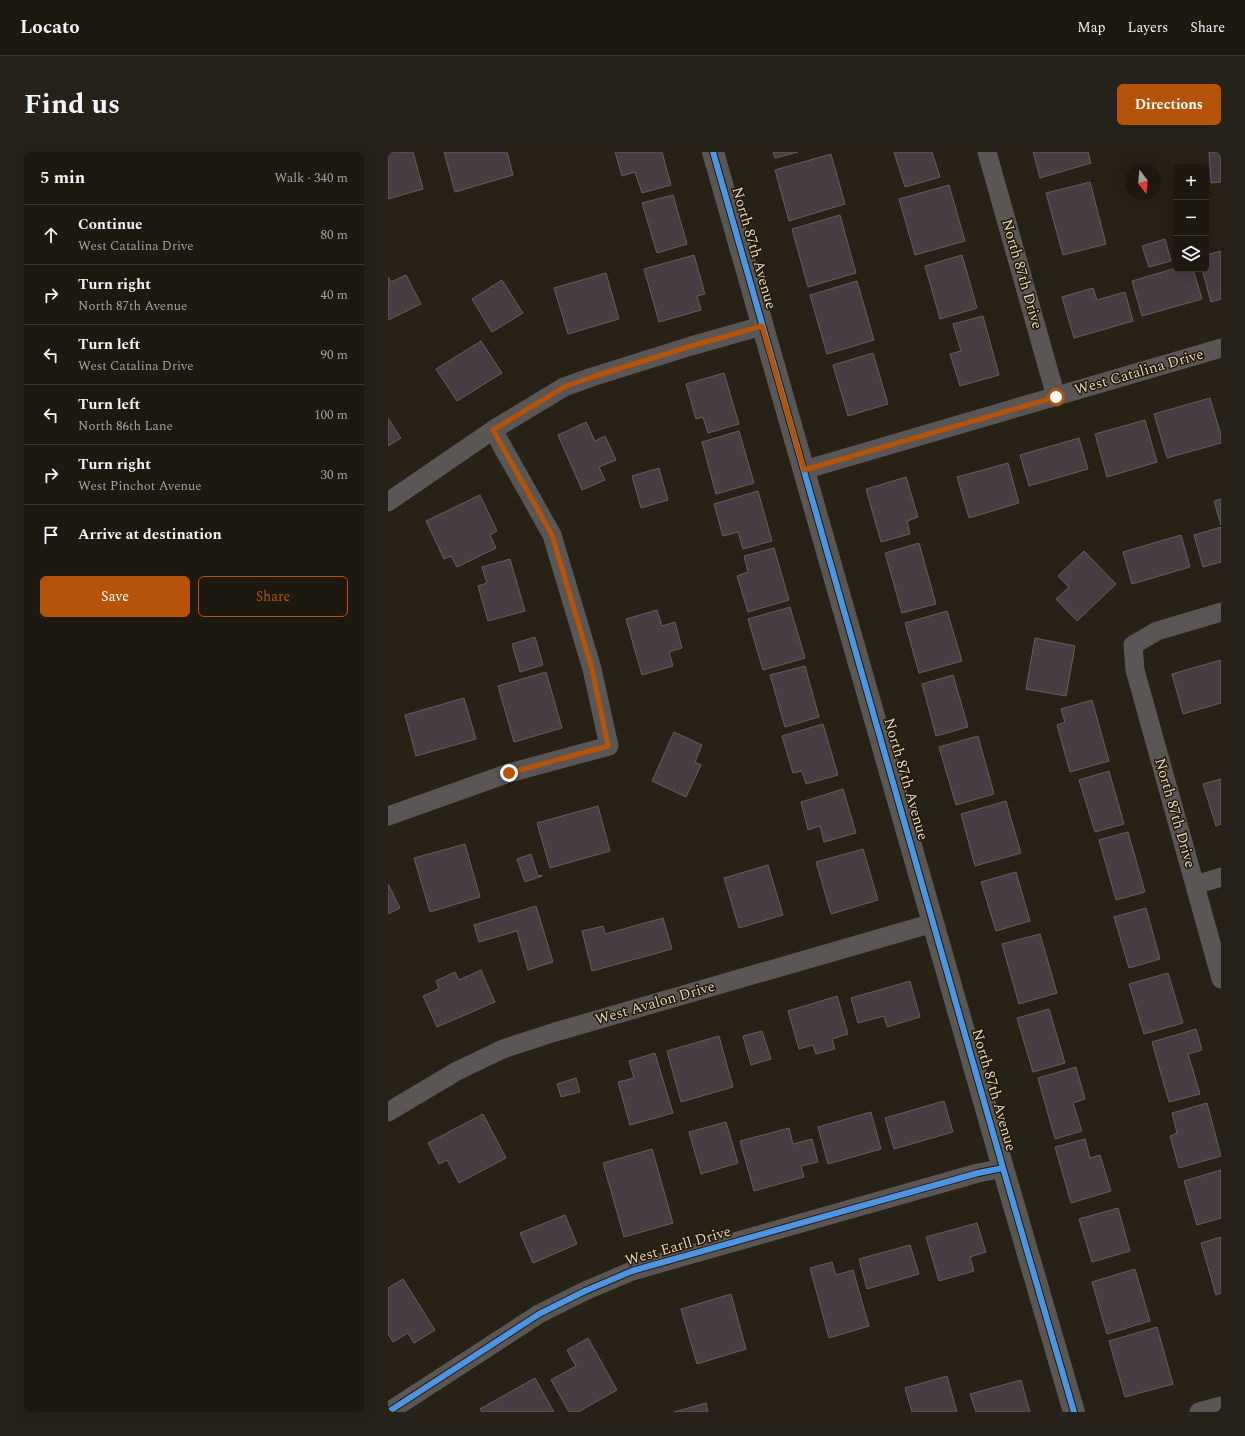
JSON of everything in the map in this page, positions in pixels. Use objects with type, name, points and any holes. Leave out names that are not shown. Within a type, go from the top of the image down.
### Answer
[{"type":"street","name":"North 87th Avenue","points":[[713,152],[1074,1412]]},
{"type":"street","name":"North 87th Drive","points":[[987,152],[1056,397]]},
{"type":"street","points":[[388,502],[493,430],[564,387],[691,346],[762,326]]},
{"type":"street","name":"West Catalina Drive","points":[[804,470],[1221,348]]},
{"type":"street","points":[[388,816],[509,773],[608,746],[592,669],[552,535],[493,430]]},
{"type":"street","name":"North 87th Drive","points":[[1221,612],[1157,631],[1133,645],[1135,670],[1221,979]]},
{"type":"street","points":[[1195,885],[1221,877]]},
{"type":"street","name":"West Avalon Drive","points":[[388,1112],[457,1071],[503,1049],[555,1032],[933,923]]},
{"type":"street","name":"West Earll Drive","points":[[388,1412],[539,1314],[585,1291],[632,1271],[1003,1168]]},
{"type":"street","points":[[1199,1412],[1221,1406]]},
{"type":"building","points":[[388,152],[413,152],[423,189],[388,199]]},
{"type":"building","points":[[444,152],[507,152],[513,175],[455,192]]},
{"type":"building","points":[[615,152],[662,152],[671,185],[642,193],[635,172],[622,176]]},
{"type":"building","points":[[773,152],[798,152],[775,158]]},
{"type":"building","points":[[894,152],[932,152],[940,177],[905,187]]},
{"type":"building","points":[[1033,152],[1088,152],[1091,163],[1040,178]]},
{"type":"building","points":[[1209,152],[1221,152],[1221,182],[1211,183]]},
{"type":"building","points":[[831,154],[845,204],[789,221],[775,170]]},
{"type":"building","points":[[1090,182],[1106,244],[1063,255],[1046,193]]},
{"type":"building","points":[[949,185],[965,241],[915,255],[899,199]]},
{"type":"building","points":[[673,195],[687,244],[657,253],[642,203]]},
{"type":"building","points":[[840,215],[856,273],[808,287],[792,229]]},
{"type":"building","points":[[1165,239],[1171,261],[1149,267],[1142,246]]},
{"type":"building","points":[[1221,251],[1221,299],[1211,302],[1203,272],[1209,272],[1209,254]]},
{"type":"building","points":[[694,255],[705,294],[697,296],[701,310],[659,322],[644,269]]},
{"type":"building","points":[[962,255],[977,308],[940,319],[925,266]]},
{"type":"building","points":[[1173,269],[1173,272],[1194,272],[1202,299],[1142,316],[1132,281]]},
{"type":"building","points":[[606,273],[619,319],[568,334],[554,288]]},
{"type":"building","points":[[406,275],[421,304],[388,320],[388,277],[391,282]]},
{"type":"building","points":[[502,280],[523,313],[492,332],[472,299]]},
{"type":"building","points":[[857,281],[874,340],[827,354],[810,295]]},
{"type":"building","points":[[1093,288],[1097,300],[1125,292],[1133,321],[1074,338],[1062,297]]},
{"type":"building","points":[[983,316],[999,375],[960,386],[950,354],[961,351],[953,324]]},
{"type":"building","points":[[481,341],[502,373],[457,401],[436,369]]},
{"type":"building","points":[[873,353],[888,404],[848,416],[833,365]]},
{"type":"building","points":[[724,373],[739,424],[708,433],[703,417],[696,419],[686,384]]},
{"type":"building","points":[[1210,398],[1221,435],[1221,443],[1167,458],[1154,414]]},
{"type":"building","points":[[388,418],[401,438],[388,446]]},
{"type":"building","points":[[1145,420],[1157,462],[1107,477],[1095,434]]},
{"type":"building","points":[[586,422],[595,441],[605,436],[616,460],[599,467],[605,480],[582,490],[558,435]]},
{"type":"building","points":[[739,431],[754,483],[716,494],[702,442]]},
{"type":"building","points":[[1079,438],[1088,469],[1029,486],[1020,455]]},
{"type":"building","points":[[1008,463],[1019,503],[969,518],[957,477]]},
{"type":"building","points":[[659,468],[668,500],[641,508],[632,476]]},
{"type":"building","points":[[906,477],[918,517],[907,521],[910,534],[881,542],[866,489]]},
{"type":"building","points":[[758,491],[772,541],[743,549],[738,532],[723,536],[714,504]]},
{"type":"building","points":[[480,495],[497,531],[490,535],[496,548],[457,567],[451,556],[444,559],[426,521]]},
{"type":"building","points":[[1221,499],[1221,525],[1214,501]]},
{"type":"building","points":[[1221,527],[1221,562],[1203,567],[1194,535]]},
{"type":"building","points":[[1181,535],[1190,567],[1132,584],[1123,552]]},
{"type":"building","points":[[919,543],[936,604],[902,613],[885,553]]},
{"type":"building","points":[[774,548],[789,600],[748,612],[737,576],[748,572],[744,556]]},
{"type":"building","points":[[1084,551],[1116,584],[1077,621],[1056,599],[1069,587],[1058,576]]},
{"type":"building","points":[[510,559],[525,611],[488,621],[478,586],[487,583],[482,567]]},
{"type":"building","points":[[790,607],[805,658],[763,670],[748,619]]},
{"type":"building","points":[[657,610],[662,626],[675,622],[682,648],[669,652],[673,666],[642,675],[626,619]]},
{"type":"building","points":[[947,611],[962,661],[919,673],[905,623]]},
{"type":"building","points":[[535,637],[543,665],[520,672],[512,644]]},
{"type":"building","points":[[1035,638],[1075,646],[1066,696],[1026,689]]},
{"type":"building","points":[[1221,660],[1221,703],[1183,714],[1172,674]]},
{"type":"building","points":[[805,666],[819,717],[785,727],[770,675]]},
{"type":"building","points":[[546,672],[562,728],[514,742],[498,686]]},
{"type":"building","points":[[953,675],[968,727],[936,736],[922,684]]},
{"type":"building","points":[[464,698],[476,739],[416,756],[405,715]]},
{"type":"building","points":[[1092,700],[1109,761],[1070,772],[1057,725],[1065,722],[1061,709]]},
{"type":"building","points":[[823,724],[838,775],[806,784],[802,771],[793,773],[782,736]]},
{"type":"building","points":[[674,732],[702,745],[695,762],[701,765],[686,797],[652,781]]},
{"type":"building","points":[[978,736],[994,794],[956,805],[939,747]]},
{"type":"building","points":[[1109,771],[1124,824],[1095,832],[1079,780]]},
{"type":"building","points":[[1221,779],[1221,824],[1216,826],[1203,784]]},
{"type":"building","points":[[843,789],[856,833],[824,842],[820,826],[808,830],[801,802]]},
{"type":"building","points":[[1006,801],[1021,853],[975,866],[961,814]]},
{"type":"building","points":[[598,806],[610,851],[550,868],[537,823]]},
{"type":"building","points":[[1128,832],[1145,892],[1116,900],[1099,840]]},
{"type":"building","points":[[465,844],[480,897],[430,912],[414,858]]},
{"type":"building","points":[[863,849],[878,900],[831,914],[816,862]]},
{"type":"building","points":[[531,854],[538,876],[542,876],[525,882],[517,859]]},
{"type":"building","points":[[768,865],[783,915],[739,928],[724,878]]},
{"type":"building","points":[[1016,872],[1030,921],[996,931],[981,882]]},
{"type":"building","points":[[388,884],[400,908],[388,914]]},
{"type":"building","points":[[536,906],[553,962],[528,970],[517,931],[479,942],[474,925]]},
{"type":"building","points":[[1146,908],[1160,959],[1129,968],[1114,917]]},
{"type":"building","points":[[663,918],[672,949],[592,971],[582,931],[603,926],[605,934]]},
{"type":"building","points":[[1040,934],[1057,993],[1019,1004],[1002,944]]},
{"type":"building","points":[[481,970],[495,1002],[437,1027],[423,996],[439,989],[436,981],[455,972],[459,980]]},
{"type":"building","points":[[1168,973],[1183,1023],[1144,1034],[1129,984]]},
{"type":"building","points":[[910,981],[920,1017],[887,1027],[884,1016],[858,1023],[851,998]]},
{"type":"building","points":[[837,996],[848,1034],[832,1039],[835,1049],[816,1054],[813,1045],[799,1049],[788,1011]]},
{"type":"building","points":[[1049,1009],[1065,1063],[1033,1072],[1017,1018]]},
{"type":"building","points":[[1196,1029],[1202,1050],[1188,1054],[1200,1094],[1169,1102],[1152,1042]]},
{"type":"building","points":[[762,1031],[771,1059],[751,1065],[743,1036]]},
{"type":"building","points":[[719,1036],[733,1087],[681,1102],[667,1051]]},
{"type":"building","points":[[655,1053],[673,1113],[630,1125],[618,1082],[634,1078],[629,1061]]},
{"type":"building","points":[[1076,1067],[1085,1099],[1073,1103],[1082,1131],[1055,1139],[1038,1078]]},
{"type":"building","points":[[576,1078],[580,1092],[561,1097],[557,1084]]},
{"type":"building","points":[[944,1101],[953,1132],[894,1149],[885,1118]]},
{"type":"building","points":[[1207,1103],[1221,1156],[1179,1168],[1170,1136],[1177,1133],[1172,1113]]},
{"type":"building","points":[[871,1112],[881,1149],[828,1164],[818,1127]]},
{"type":"building","points":[[483,1114],[506,1158],[459,1183],[447,1160],[439,1164],[428,1143]]},
{"type":"building","points":[[726,1122],[738,1163],[701,1174],[689,1132]]},
{"type":"building","points":[[789,1128],[793,1144],[812,1139],[818,1162],[801,1166],[804,1177],[754,1191],[740,1141]]},
{"type":"building","points":[[1085,1139],[1090,1158],[1100,1155],[1111,1191],[1071,1203],[1055,1147]]},
{"type":"building","points":[[652,1149],[673,1223],[624,1237],[603,1163]]},
{"type":"building","points":[[1221,1170],[1221,1218],[1197,1225],[1184,1181]]},
{"type":"building","points":[[1118,1208],[1130,1251],[1092,1262],[1079,1219]]},
{"type":"building","points":[[565,1215],[577,1244],[533,1263],[520,1233]]},
{"type":"building","points":[[977,1223],[986,1252],[970,1257],[974,1271],[939,1281],[926,1237]]},
{"type":"building","points":[[1221,1237],[1221,1293],[1216,1295],[1201,1243]]},
{"type":"building","points":[[910,1245],[919,1274],[867,1289],[859,1259]]},
{"type":"building","points":[[832,1262],[836,1275],[853,1270],[869,1326],[829,1338],[810,1268]]},
{"type":"building","points":[[1135,1269],[1150,1321],[1107,1334],[1092,1282]]},
{"type":"building","points":[[403,1279],[435,1330],[414,1343],[408,1333],[393,1342],[388,1334],[388,1288]]},
{"type":"building","points":[[731,1294],[746,1349],[697,1364],[681,1309]]},
{"type":"building","points":[[1157,1327],[1173,1384],[1125,1397],[1109,1341]]},
{"type":"building","points":[[588,1338],[617,1390],[578,1412],[569,1412],[551,1380],[576,1366],[567,1350]]},
{"type":"building","points":[[947,1376],[957,1412],[912,1412],[905,1388]]},
{"type":"building","points":[[535,1378],[554,1412],[482,1412],[480,1409]]},
{"type":"building","points":[[1021,1380],[1030,1412],[976,1412],[970,1394]]},
{"type":"building","points":[[706,1403],[708,1412],[674,1412]]},
{"type":"cycle path","points":[[713,152],[1074,1412]]},
{"type":"cycle path","points":[[388,1412],[539,1314],[585,1291],[632,1271],[978,1173],[1003,1168]]},
{"type":"route","points":[[509,773],[608,746],[592,669],[552,535],[493,430],[564,387],[691,346],[762,326],[804,470],[1056,397]]}]
